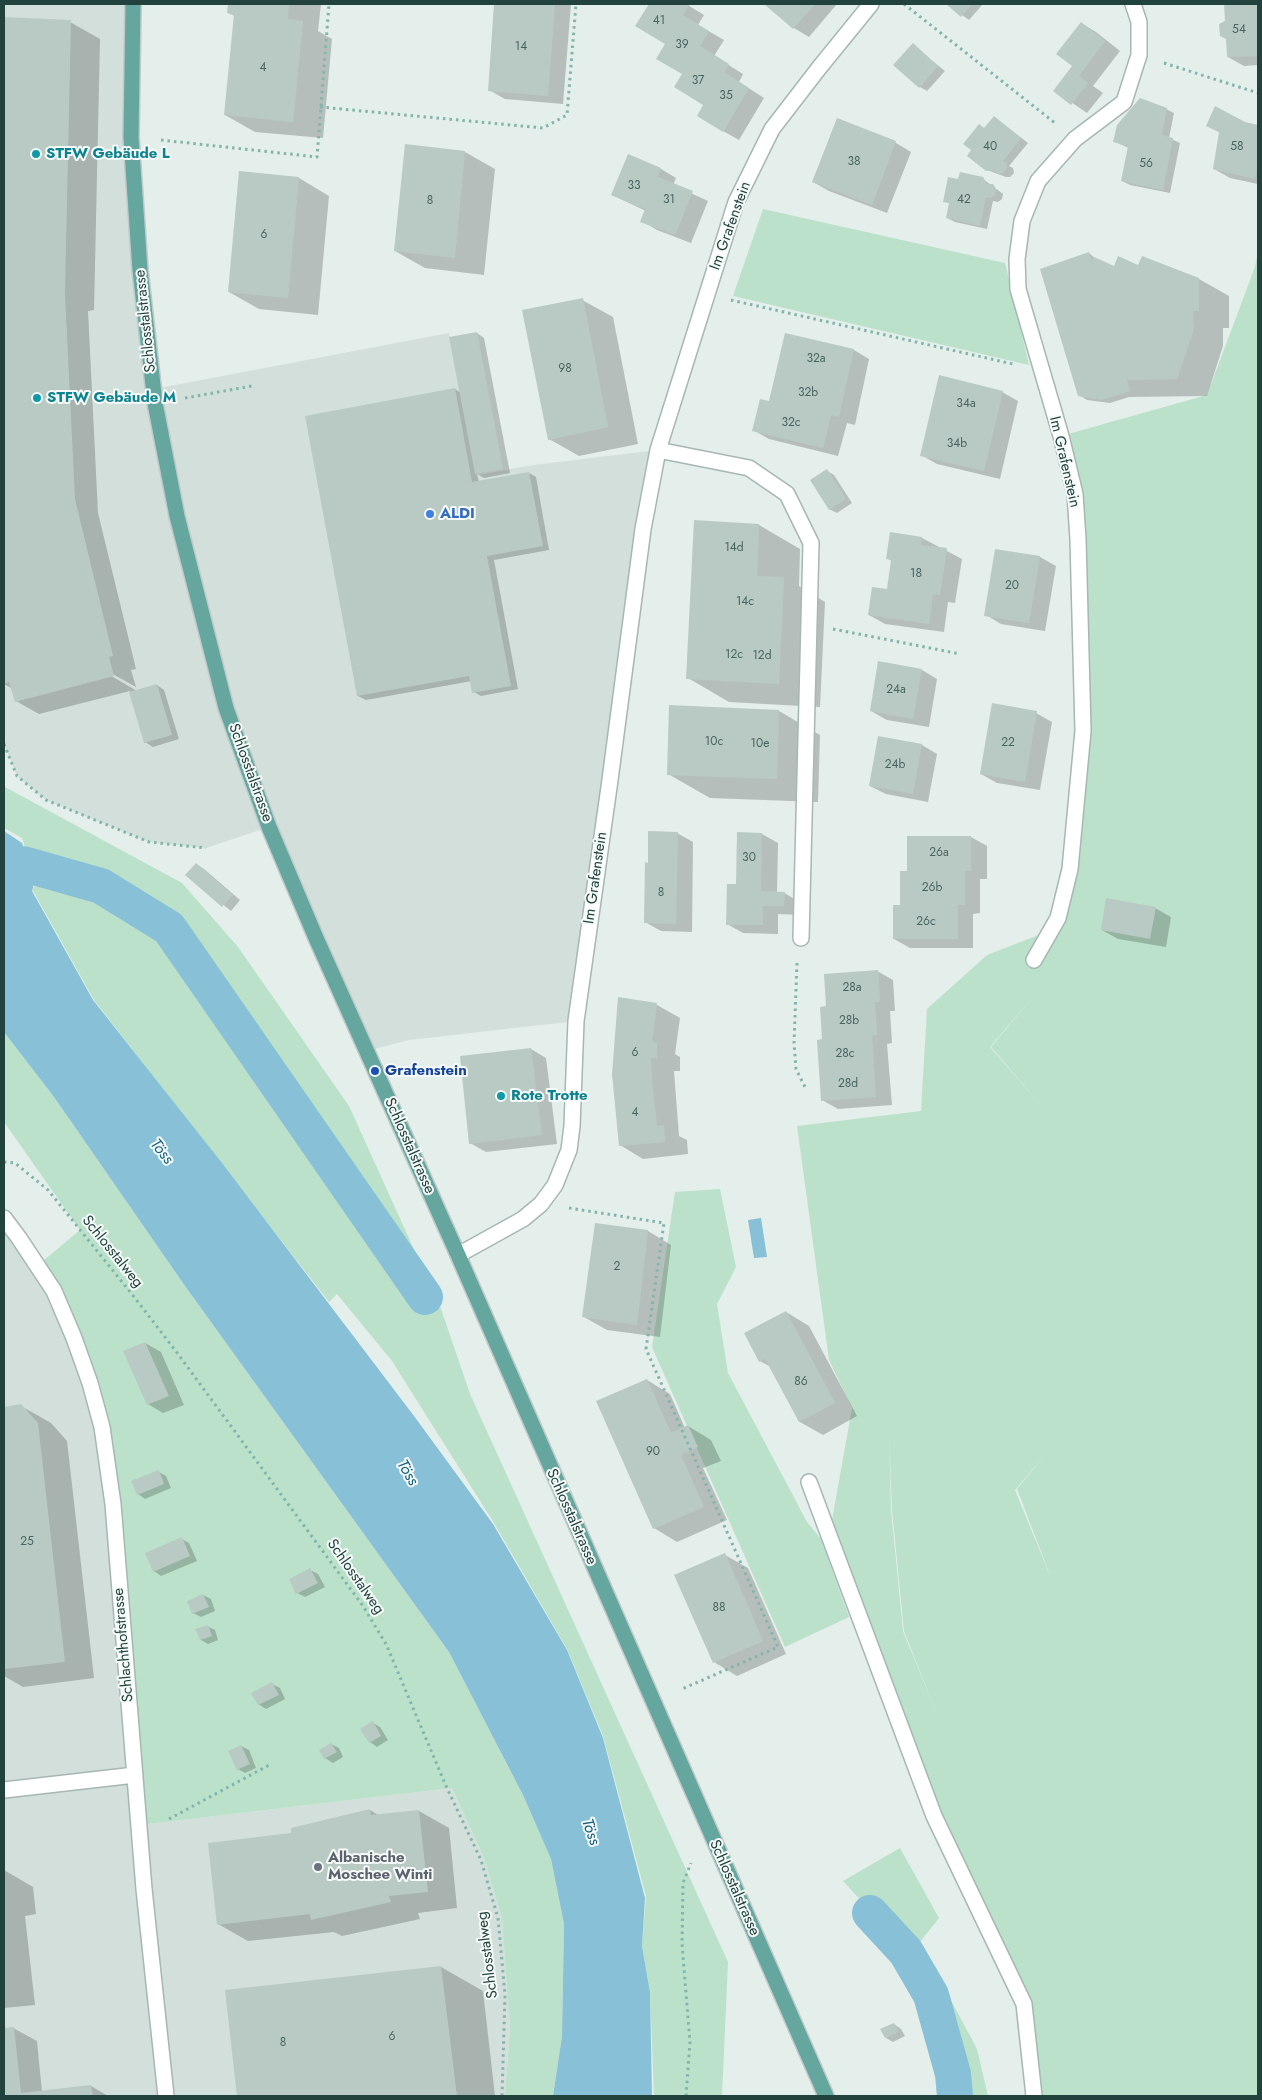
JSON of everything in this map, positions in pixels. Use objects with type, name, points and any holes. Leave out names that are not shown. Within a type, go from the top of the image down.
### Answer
[{"type":"main road","name":"Schlosstalstrasse","points":[[133,4],[131,137],[140,270],[156,403],[177,516],[226,708],[269,827],[331,973],[458,1255],[826,2096]]},
{"type":"street","name":"Im Grafenstein","points":[[458,1255],[523,1219],[541,1204],[554,1185],[569,1150],[572,1126],[576,1021],[643,529],[658,450],[736,202],[772,129],[871,4]]},
{"type":"street","name":"Im Grafenstein","points":[[1034,960],[1058,918],[1070,869],[1083,731],[1075,494],[1061,436],[1018,290],[1017,259],[1022,221],[1038,181],[1075,139],[1124,102],[1139,55],[1139,22],[1133,4]]},
{"type":"street","points":[[658,450],[749,468],[787,494],[811,543],[801,938]]},
{"type":"street","name":"Schlachthofstrasse","points":[[4,1218],[54,1291],[90,1383],[102,1427],[113,1504],[144,1890],[166,2096]]},
{"type":"street","points":[[809,1482],[934,1816],[1024,2004],[1034,2096]]},
{"type":"street","points":[[4,1790],[135,1775]]},
{"type":"path","points":[[161,140],[317,157],[329,4]]},
{"type":"path","points":[[320,106],[543,128],[567,115],[576,4]]},
{"type":"path","points":[[904,4],[1075,139]]},
{"type":"path","points":[[1139,55],[1258,93]]},
{"type":"path","points":[[736,301],[1041,370]]},
{"type":"path","points":[[185,398],[252,386]]},
{"type":"path","points":[[810,624],[960,654]]},
{"type":"path","points":[[4,744],[17,776],[46,800],[149,842],[206,848]]},
{"type":"path","points":[[796,968],[796,1069],[806,1089]]},
{"type":"path","name":"Schlosstalweg","points":[[4,1162],[16,1163],[48,1190],[135,1298],[363,1606],[386,1644],[446,1786],[481,1860],[498,1918],[505,1995],[502,2096]]},
{"type":"path","points":[[541,1204],[664,1223],[646,1349],[778,1647],[682,1689]]},
{"type":"path","points":[[169,1819],[271,1764]]},
{"type":"path","points":[[686,2096],[690,2042],[682,1944],[683,1883],[690,1863]]},
{"type":"shaded area","points":[[4,4],[133,4],[131,137],[154,389],[449,333],[478,475],[533,465],[658,450],[576,1021],[409,1040],[366,1051],[269,827],[206,848],[149,842],[46,800],[17,776],[4,744]]},
{"type":"shaded area","points":[[4,1218],[54,1291],[102,1427],[139,1825],[452,1788],[484,1858],[502,1918],[510,2028],[505,2096],[4,2096]]},
{"type":"green space","points":[[763,209],[1005,263],[1029,365],[733,296]]},
{"type":"green space","points":[[1258,251],[1258,2096],[1034,2096],[1024,2004],[937,1813],[832,1520],[852,1408],[829,1360],[797,1126],[921,1111],[927,1009],[987,955],[1059,927],[1058,939],[1070,869],[1083,731],[1078,539],[1061,436],[1207,395],[1255,267]],"holes":[[[1037,992],[991,1047],[1042,1106],[990,1047]],[[889,1435],[892,1510],[904,1631],[937,1714],[903,1631],[891,1510]],[[1045,1455],[1017,1489],[1052,1580],[1015,1490]]]},
{"type":"green space","points":[[4,784],[5,787],[182,883],[238,947],[349,1106],[441,1309],[470,1394],[728,1962],[722,2096],[654,2096],[650,1991],[642,1945],[646,1896],[603,1736],[567,1649],[494,1523],[392,1361],[337,1294],[329,1302],[94,1000],[32,889],[37,884],[22,838],[4,828]]},
{"type":"green space","points":[[4,1032],[54,1097],[185,1286],[449,1652],[523,1795],[551,1859],[564,1924],[562,2036],[553,2096],[505,2096],[510,2028],[502,1918],[484,1858],[452,1788],[139,1825],[102,1427],[37,1266],[80,1230],[4,1122]]},
{"type":"green space","points":[[720,1189],[736,1267],[717,1304],[728,1373],[807,1522],[821,1539],[849,1617],[785,1647],[652,1347],[675,1192]]},
{"type":"green space","points":[[900,1848],[939,1918],[920,1942],[977,2049],[988,2096],[957,2096],[954,2073],[933,1996],[907,1951],[843,1881]]},
{"type":"water","name":"Töss","points":[[4,831],[22,843],[35,880],[32,891],[93,1000],[222,1163],[414,1416],[493,1524],[567,1650],[603,1738],[645,1898],[642,1946],[650,1992],[652,2096],[553,2096],[562,2036],[564,1924],[551,1859],[523,1795],[449,1652],[185,1286],[54,1097],[4,1032]]},
{"type":"water","points":[[761,1218],[767,1257],[754,1258],[748,1220]]},
{"type":"building","points":[[228,4],[289,4],[288,19],[303,21],[293,122],[224,115],[234,14],[227,13]]},
{"type":"building","points":[[494,4],[555,4],[548,96],[488,91]]},
{"type":"building","points":[[649,4],[689,5],[683,15],[709,31],[700,46],[729,64],[724,72],[749,88],[723,132],[697,116],[703,105],[674,87],[682,74],[656,59],[665,44],[635,26]]},
{"type":"building","points":[[764,4],[815,4],[793,29]]},
{"type":"building","points":[[946,4],[972,4],[961,17]]},
{"type":"building","points":[[1224,4],[1258,4],[1258,56],[1227,57],[1226,39],[1220,36],[1219,24],[1225,21]]},
{"type":"building","name":"STFW Gebäude M","points":[[4,17],[71,20],[65,294],[75,499],[113,656],[109,657],[114,676],[15,702],[9,682],[4,684]]},
{"type":"building","points":[[1081,22],[1105,41],[1079,76],[1088,83],[1071,105],[1053,91],[1072,66],[1056,54]]},
{"type":"building","points":[[913,43],[938,66],[919,88],[893,65]]},
{"type":"building","points":[[1140,98],[1167,108],[1162,135],[1173,138],[1163,190],[1121,181],[1128,146],[1113,142],[1117,125]]},
{"type":"building","points":[[1215,106],[1245,122],[1258,125],[1258,163],[1255,179],[1213,169],[1219,132],[1206,126]]},
{"type":"building","points":[[994,116],[1021,138],[1003,161],[1006,162],[1007,168],[1003,173],[997,174],[993,170],[986,171],[967,156],[971,150],[963,144],[979,124],[984,128]]},
{"type":"building","points":[[837,118],[896,141],[872,205],[812,182]]},
{"type":"building","points":[[405,144],[465,151],[455,258],[394,251]]},
{"type":"building","points":[[628,154],[661,168],[658,177],[693,191],[675,235],[640,222],[645,209],[611,195]]},
{"type":"building","points":[[239,171],[299,177],[288,298],[228,292]]},
{"type":"building","points":[[960,172],[983,177],[987,184],[993,184],[996,189],[995,195],[990,198],[986,197],[980,226],[946,218],[949,203],[943,202],[948,177],[958,179]]},
{"type":"building","points":[[1089,252],[1092,262],[1094,257],[1114,266],[1118,256],[1138,265],[1142,256],[1199,278],[1199,311],[1193,311],[1194,329],[1177,379],[1127,380],[1130,391],[1102,400],[1078,396],[1040,269]]},
{"type":"building","points":[[583,298],[608,427],[548,440],[522,310]]},
{"type":"building","points":[[477,332],[503,469],[475,474],[449,337]]},
{"type":"building","points":[[785,333],[854,349],[839,417],[831,415],[823,448],[752,431],[760,399],[769,401]]},
{"type":"building","points":[[939,375],[1003,391],[984,471],[920,456]]},
{"type":"building","name":"ALDI","points":[[455,388],[472,482],[529,472],[543,546],[487,556],[511,686],[472,693],[469,676],[357,696],[305,416]]},
{"type":"building","points":[[827,469],[846,499],[829,510],[810,480]]},
{"type":"building","points":[[694,520],[759,524],[757,576],[784,577],[779,684],[686,679]]},
{"type":"building","points":[[890,532],[922,537],[921,545],[947,548],[940,595],[933,594],[929,624],[868,615],[872,587],[887,589],[891,560],[886,559]]},
{"type":"building","points":[[995,549],[1040,556],[1029,623],[984,616]]},
{"type":"building","points":[[878,661],[922,669],[913,719],[870,711]]},
{"type":"building","points":[[157,684],[172,735],[144,743],[129,692]]},
{"type":"building","points":[[992,703],[1037,711],[1025,782],[980,774]]},
{"type":"building","points":[[669,705],[779,710],[777,779],[667,775]]},
{"type":"building","points":[[878,736],[922,744],[913,794],[869,786]]},
{"type":"building","points":[[648,831],[678,832],[676,924],[644,923],[645,862],[648,863]]},
{"type":"building","points":[[737,832],[762,833],[761,891],[785,892],[784,906],[763,906],[763,925],[726,925],[727,884],[736,884]]},
{"type":"building","points":[[907,836],[971,836],[971,871],[965,871],[965,905],[958,905],[958,939],[893,939],[893,905],[900,905],[900,871],[907,871]]},
{"type":"building","points":[[196,863],[233,895],[222,907],[185,875]]},
{"type":"building","points":[[1106,898],[1156,907],[1150,939],[1101,930]]},
{"type":"building","points":[[878,970],[880,1002],[875,1002],[877,1035],[872,1036],[876,1097],[821,1101],[817,1040],[822,1039],[820,1007],[826,1006],[824,974]]},
{"type":"building","points":[[618,997],[657,1003],[652,1042],[657,1043],[657,1058],[651,1058],[652,1080],[657,1126],[664,1125],[665,1142],[619,1146],[612,1074]]},
{"type":"building","name":"Rote Trotte","points":[[531,1048],[542,1135],[469,1144],[460,1056]]},
{"type":"building","points":[[595,1223],[648,1230],[637,1325],[582,1317]]},
{"type":"building","points":[[786,1311],[835,1403],[799,1422],[765,1359],[759,1362],[744,1333]]},
{"type":"building","points":[[145,1342],[169,1396],[147,1405],[123,1351]]},
{"type":"building","points":[[647,1379],[671,1433],[688,1425],[698,1447],[681,1455],[704,1507],[653,1529],[596,1401]]},
{"type":"building","points":[[21,1404],[38,1423],[65,1662],[4,1669],[4,1407]]},
{"type":"building","points":[[159,1470],[164,1484],[137,1495],[131,1481]]},
{"type":"building","points":[[182,1537],[190,1556],[153,1572],[145,1553]]},
{"type":"building","points":[[725,1553],[763,1641],[713,1663],[674,1575]]},
{"type":"building","points":[[310,1568],[318,1583],[296,1594],[289,1579]]},
{"type":"building","points":[[203,1594],[209,1607],[192,1614],[187,1601]]},
{"type":"building","points":[[208,1625],[212,1636],[200,1640],[195,1629]]},
{"type":"building","points":[[272,1682],[279,1695],[258,1705],[251,1693]]},
{"type":"building","points":[[373,1721],[381,1736],[369,1743],[360,1729]]},
{"type":"building","points":[[331,1743],[337,1752],[324,1759],[319,1750]]},
{"type":"building","points":[[241,1745],[250,1764],[237,1770],[228,1751]]},
{"type":"building","name":"Albanische Moschee Winti","points":[[370,1809],[371,1815],[419,1810],[428,1892],[389,1896],[391,1902],[311,1920],[310,1914],[217,1925],[208,1843],[291,1833],[291,1828]]},
{"type":"building","points":[[441,1966],[457,2096],[237,2096],[225,1990]]},
{"type":"building","points":[[894,2023],[898,2032],[885,2038],[880,2029]]},
{"type":"building","points":[[14,2027],[21,2093],[91,2085],[93,2096],[4,2096],[4,2028]]},
{"type":"waterway","points":[[4,861],[27,865],[101,886],[169,928],[425,1297]]},
{"type":"waterway","points":[[870,1913],[906,1952],[931,1995],[953,2074],[955,2096]]},
{"type":"place","name":"STFW Gebäude L","points":[[36,154]]},
{"type":"place","name":"STFW Gebäude M","points":[[37,398]]},
{"type":"place","name":"ALDI","points":[[430,514]]},
{"type":"place","name":"Grafenstein","points":[[375,1071]]},
{"type":"place","name":"Rote Trotte","points":[[501,1096]]},
{"type":"place","name":"Albanische Moschee Winti","points":[[318,1867]]}]
